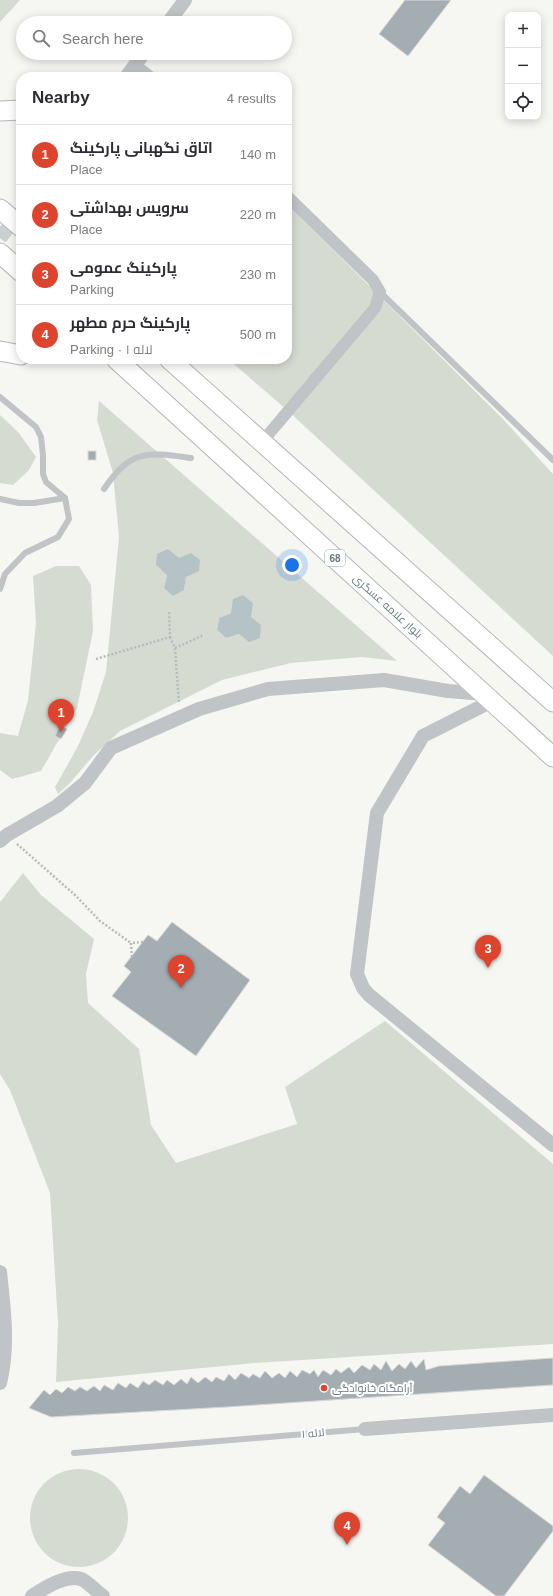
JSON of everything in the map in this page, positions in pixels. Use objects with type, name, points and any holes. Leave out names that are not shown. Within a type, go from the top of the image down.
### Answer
[{"type":"highway","points":[[0,111],[16,110]]},
{"type":"highway","points":[[0,209],[16,223]]},
{"type":"highway","points":[[0,253],[16,267]]},
{"type":"highway","points":[[0,351],[16,354]]},
{"type":"highway","name":"بلوار علامه عسگری","points":[[122,364],[465,675],[553,757]]},
{"type":"highway","points":[[175,364],[553,702]]},
{"type":"street","points":[[173,16],[185,0]]},
{"type":"street","points":[[130,72],[139,60]]},
{"type":"street","points":[[135,65],[144,72]]},
{"type":"street","points":[[262,442],[375,308],[380,292],[373,280],[292,201]]},
{"type":"street","points":[[4,838],[57,806],[85,783],[111,748],[199,709],[268,689],[384,680],[488,698]]},
{"type":"street","points":[[488,698],[423,736],[377,813],[358,974],[363,988],[370,995],[553,1145]]},
{"type":"street","points":[[0,1272],[6,1320],[0,1383]]},
{"type":"street","name":"لاله ۱","points":[[365,1429],[553,1415]]},
{"type":"street","points":[[32,1596],[47,1586],[70,1578],[81,1579],[103,1596]]},
{"type":"lane","points":[[380,292],[553,460]]},
{"type":"lane","points":[[0,397],[36,427],[41,437],[43,474],[46,482],[65,498],[69,519],[58,538],[25,553],[5,574],[0,589]]},
{"type":"lane","points":[[104,489],[121,467],[146,454],[161,454],[191,458]]},
{"type":"lane","points":[[0,499],[19,503],[34,503],[65,498]]},
{"type":"lane","name":"لاله ۱","points":[[74,1453],[365,1429]]},
{"type":"path","points":[[170,612],[170,637],[175,648],[180,718]]},
{"type":"path","points":[[175,648],[204,635]]},
{"type":"path","points":[[96,659],[170,637]]},
{"type":"path","points":[[4,838],[75,895],[100,921],[131,943],[143,942]]},
{"type":"path","points":[[131,943],[132,957]]},
{"type":"shaded area","points":[[0,0],[20,0],[0,22]]},
{"type":"shaded area","points":[[292,209],[503,419],[553,474],[553,656],[287,410],[234,364],[292,364]]},
{"type":"shaded area","points":[[99,401],[397,661],[362,657],[291,663],[222,680],[120,731],[93,756],[69,784],[58,794],[55,787],[77,748],[93,712],[106,672],[119,537],[113,473],[97,420]],"holes":[[[167,575],[186,577],[184,590],[164,588]],[[231,613],[239,634],[226,638],[217,630],[219,618]]]},
{"type":"shaded area","points":[[0,415],[19,433],[36,457],[29,470],[13,485],[0,483]]},
{"type":"shaded area","points":[[168,549],[179,558],[191,553],[200,560],[199,571],[186,577],[184,590],[173,596],[164,588],[167,575],[156,565],[157,554]]},
{"type":"shaded area","points":[[56,566],[79,566],[91,585],[93,631],[77,708],[41,771],[12,779],[0,770],[0,733],[18,736],[28,700],[36,623],[33,576]]},
{"type":"shaded area","points":[[243,595],[253,603],[251,617],[261,625],[260,638],[249,642],[239,634],[226,638],[217,630],[219,618],[231,613],[233,599]]},
{"type":"shaded area","points":[[23,873],[41,895],[94,939],[86,974],[88,1003],[139,1049],[151,1125],[176,1163],[297,1124],[285,1087],[385,1021],[553,1164],[553,1344],[255,1363],[56,1382],[58,1324],[50,1193],[10,1090],[0,1074],[0,902]]},
{"type":"shaded area","points":[[79,1469],[98,1473],[114,1483],[124,1499],[128,1518],[124,1537],[114,1553],[98,1563],[79,1567],[60,1563],[44,1553],[34,1537],[30,1518],[34,1499],[44,1483],[60,1473]]},
{"type":"building","points":[[405,0],[451,0],[408,56],[379,34]]},
{"type":"building","points":[[88,451],[96,451],[96,460],[88,460]]},
{"type":"building","points":[[60,725],[67,729],[61,739],[55,736]]},
{"type":"building","points":[[172,922],[250,980],[196,1056],[112,996],[131,972],[124,966],[148,935],[157,941]]},
{"type":"building","name":"آرامگاه خانوادگی","points":[[553,1358],[553,1385],[227,1407],[51,1417],[29,1408],[44,1390],[50,1395],[56,1389],[62,1393],[68,1387],[75,1391],[80,1387],[87,1391],[94,1386],[100,1391],[104,1385],[113,1390],[118,1383],[126,1388],[130,1383],[138,1388],[143,1381],[149,1385],[155,1380],[163,1385],[167,1380],[174,1385],[181,1379],[187,1384],[191,1377],[198,1383],[205,1377],[212,1382],[216,1377],[224,1381],[229,1374],[235,1380],[241,1373],[249,1378],[253,1374],[260,1378],[265,1371],[272,1378],[279,1373],[285,1378],[290,1371],[297,1377],[302,1370],[310,1374],[314,1370],[318,1377],[323,1370],[331,1375],[336,1369],[341,1373],[349,1367],[354,1373],[362,1365],[370,1370],[374,1364],[381,1370],[386,1361],[392,1371],[399,1364],[405,1369],[411,1361],[416,1368],[424,1359],[426,1370],[439,1366]]},
{"type":"building","points":[[484,1475],[553,1526],[553,1531],[504,1596],[496,1596],[428,1545],[445,1523],[437,1517],[460,1486],[470,1494]]},
{"type":"tunnel","points":[[0,238],[16,218]]},
{"type":"place","name":"اتاق نگهبانی پارکینگ","points":[[61,732]]},
{"type":"place","name":"پارکینگ عمومی","points":[[488,968]]},
{"type":"place","name":"سرویس بهداشتی","points":[[181,988]]},
{"type":"place","name":"آرامگاه خانوادگی","points":[[324,1388]]},
{"type":"place","name":"پارکینگ حرم مطهر","points":[[347,1545]]}]
